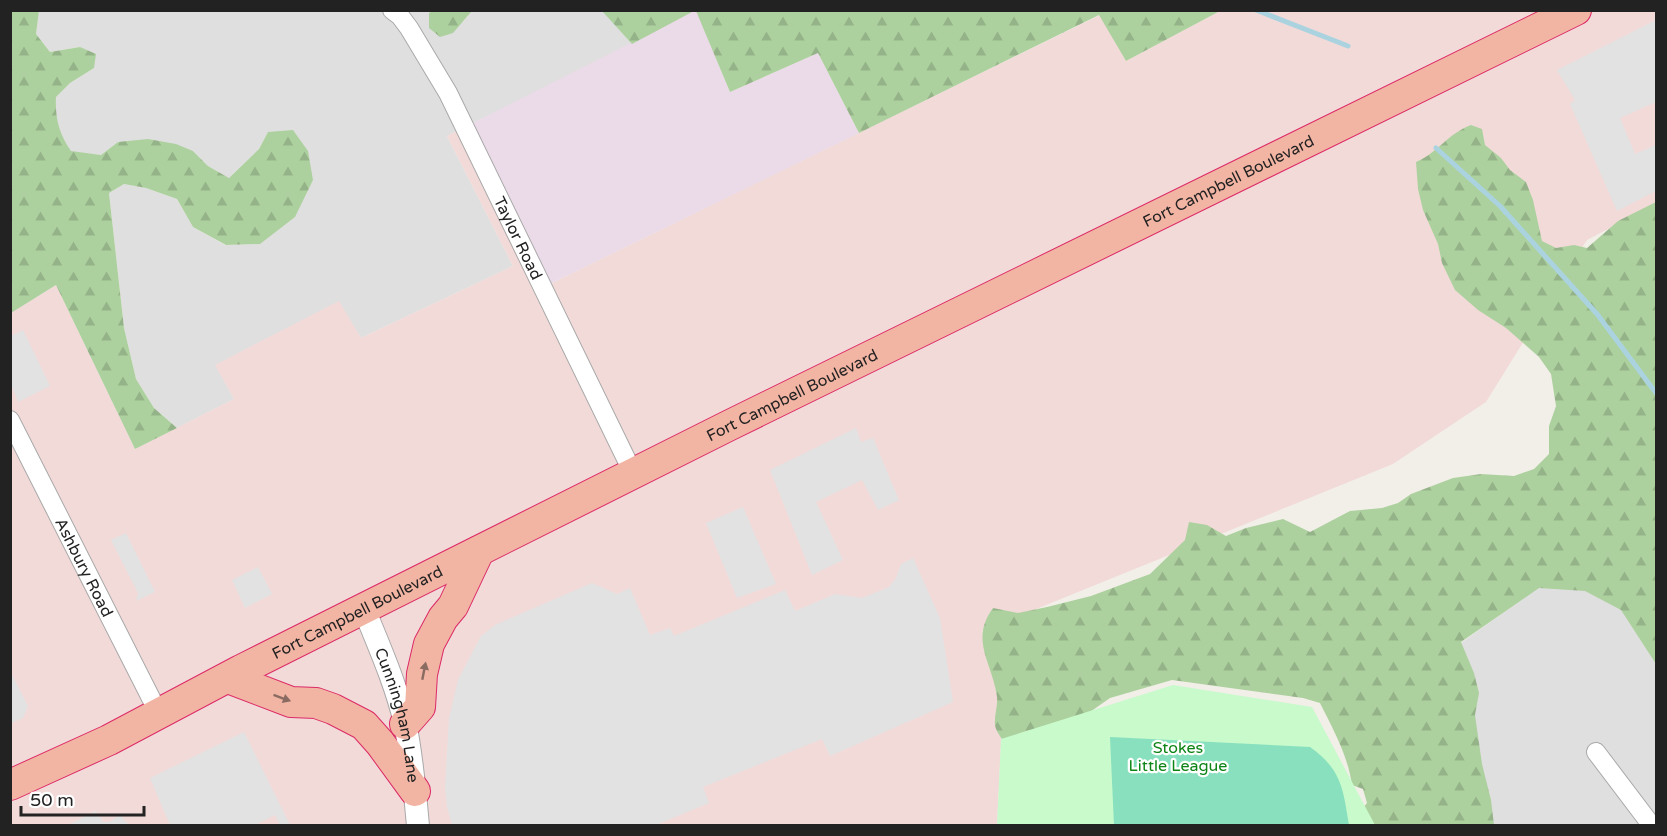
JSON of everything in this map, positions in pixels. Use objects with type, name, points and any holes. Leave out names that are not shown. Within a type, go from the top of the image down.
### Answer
[{"type":"highway","name":"Fort Campbell Boulevard","points":[[10,785],[109,740],[479,551],[1576,10]]},
{"type":"highway","points":[[405,723],[420,707],[422,674],[429,644],[443,618],[453,606],[479,551]]},
{"type":"highway","points":[[228,678],[291,702],[316,703],[364,725],[416,792]]},
{"type":"street","name":"Taylor Road","points":[[392,10],[409,28],[448,93],[634,475]]},
{"type":"street","name":"Ashbury Road","points":[[10,420],[159,714]]},
{"type":"street","name":"Cunningham Lane","points":[[364,609],[386,663],[405,723],[416,792],[418,825]]},
{"type":"street","points":[[1596,752],[1652,825]]},
{"type":"shaded area","points":[[39,10],[434,11],[429,13],[463,22],[472,11],[602,10],[632,44],[447,136],[513,266],[361,338],[338,302],[216,365],[234,399],[177,428],[154,408],[136,379],[124,328],[109,193],[124,184],[146,188],[177,199],[193,227],[225,245],[260,244],[268,132],[259,149],[229,178],[208,166],[193,151],[118,142],[101,155],[70,152],[60,134],[55,111],[56,97],[70,83],[94,68],[80,47],[50,52],[36,34]]},
{"type":"shaded area","points":[[696,10],[730,92],[818,53],[859,133],[548,285],[471,124]]},
{"type":"shaded area","points":[[1220,11],[1656,11],[1656,204],[1587,240],[1486,402],[1393,464],[982,631],[1004,685],[997,825],[11,826],[11,313],[56,285],[135,449],[234,399],[215,365],[339,301],[361,338],[513,266],[447,136],[471,124],[548,285],[1100,15],[1126,61]]},
{"type":"shaded area","points":[[1656,20],[1656,102],[1620,118],[1635,154],[1656,145],[1656,191],[1617,211],[1570,104],[1575,100],[1557,70]]},
{"type":"shaded area","points":[[23,330],[50,386],[18,402],[11,384],[11,336]]},
{"type":"shaded area","points":[[856,428],[861,442],[873,438],[899,500],[878,510],[862,480],[816,502],[843,560],[812,575],[770,470]]},
{"type":"shaded area","points":[[743,507],[776,584],[737,598],[706,523]]},
{"type":"shaded area","points":[[126,533],[155,592],[136,601],[138,593],[111,540]]},
{"type":"shaded area","points":[[1656,546],[1656,825],[1487,825],[1461,643],[1539,587]]},
{"type":"shaded area","points":[[913,558],[940,618],[953,702],[830,756],[822,739],[703,787],[709,803],[656,825],[452,825],[445,787],[449,718],[458,680],[481,636],[495,625],[592,583],[617,594],[630,588],[650,635],[670,628],[674,636],[785,590],[795,611],[835,594],[862,598],[889,587],[896,578],[901,564]]},
{"type":"shaded area","points":[[258,567],[272,594],[245,608],[232,580]]},
{"type":"shaded area","points":[[10,671],[28,706],[23,718],[11,723]]},
{"type":"shaded area","points":[[244,732],[290,825],[280,825],[275,815],[255,825],[170,825],[150,778]]},
{"type":"shaded area","points":[[96,811],[103,822],[109,822],[120,815],[129,825],[68,825]]},
{"type":"green space","points":[[11,10],[39,11],[36,34],[50,52],[80,47],[96,54],[94,68],[70,83],[56,97],[59,126],[71,151],[101,155],[118,142],[148,139],[176,144],[193,151],[208,166],[229,178],[259,149],[268,132],[293,130],[308,151],[313,180],[295,217],[260,244],[226,245],[193,227],[177,199],[146,188],[124,184],[109,193],[124,328],[136,379],[154,408],[177,428],[135,449],[56,285],[11,313]]},
{"type":"green space","points":[[434,10],[472,11],[453,33],[440,37],[429,28],[429,13]]},
{"type":"green space","points":[[602,11],[694,11],[632,44]]},
{"type":"green space","points":[[696,11],[1220,11],[1126,61],[1099,15],[859,133],[818,53],[730,92]]},
{"type":"green space","points":[[1471,125],[1482,129],[1485,145],[1501,158],[1510,170],[1526,182],[1533,200],[1542,241],[1556,248],[1574,245],[1587,248],[1618,221],[1656,202],[1656,664],[1621,610],[1585,591],[1539,588],[1461,642],[1474,673],[1479,693],[1475,715],[1494,825],[1361,825],[1361,810],[1367,803],[1363,789],[1352,785],[1344,753],[1320,703],[1303,698],[1172,680],[1110,698],[1067,728],[1009,749],[996,728],[997,697],[984,652],[983,631],[993,608],[1018,613],[1047,607],[1091,596],[1150,574],[1185,540],[1189,522],[1207,525],[1226,536],[1246,528],[1283,519],[1310,532],[1350,511],[1382,508],[1398,503],[1411,494],[1453,478],[1481,474],[1514,476],[1534,469],[1549,454],[1549,426],[1556,406],[1551,374],[1539,357],[1506,328],[1478,310],[1455,290],[1442,263],[1438,244],[1423,210],[1418,189],[1416,162]]},
{"type":"green space","name":"Stokes Little League","points":[[1173,685],[1312,707],[1375,825],[997,826],[1001,739]]},
{"type":"green space","points":[[1110,737],[1310,747],[1321,755],[1335,772],[1345,801],[1349,825],[1114,825]]},
{"type":"waterway","points":[[1256,10],[1348,46]]},
{"type":"waterway","points":[[1436,148],[1500,206],[1597,314],[1656,393]]}]
